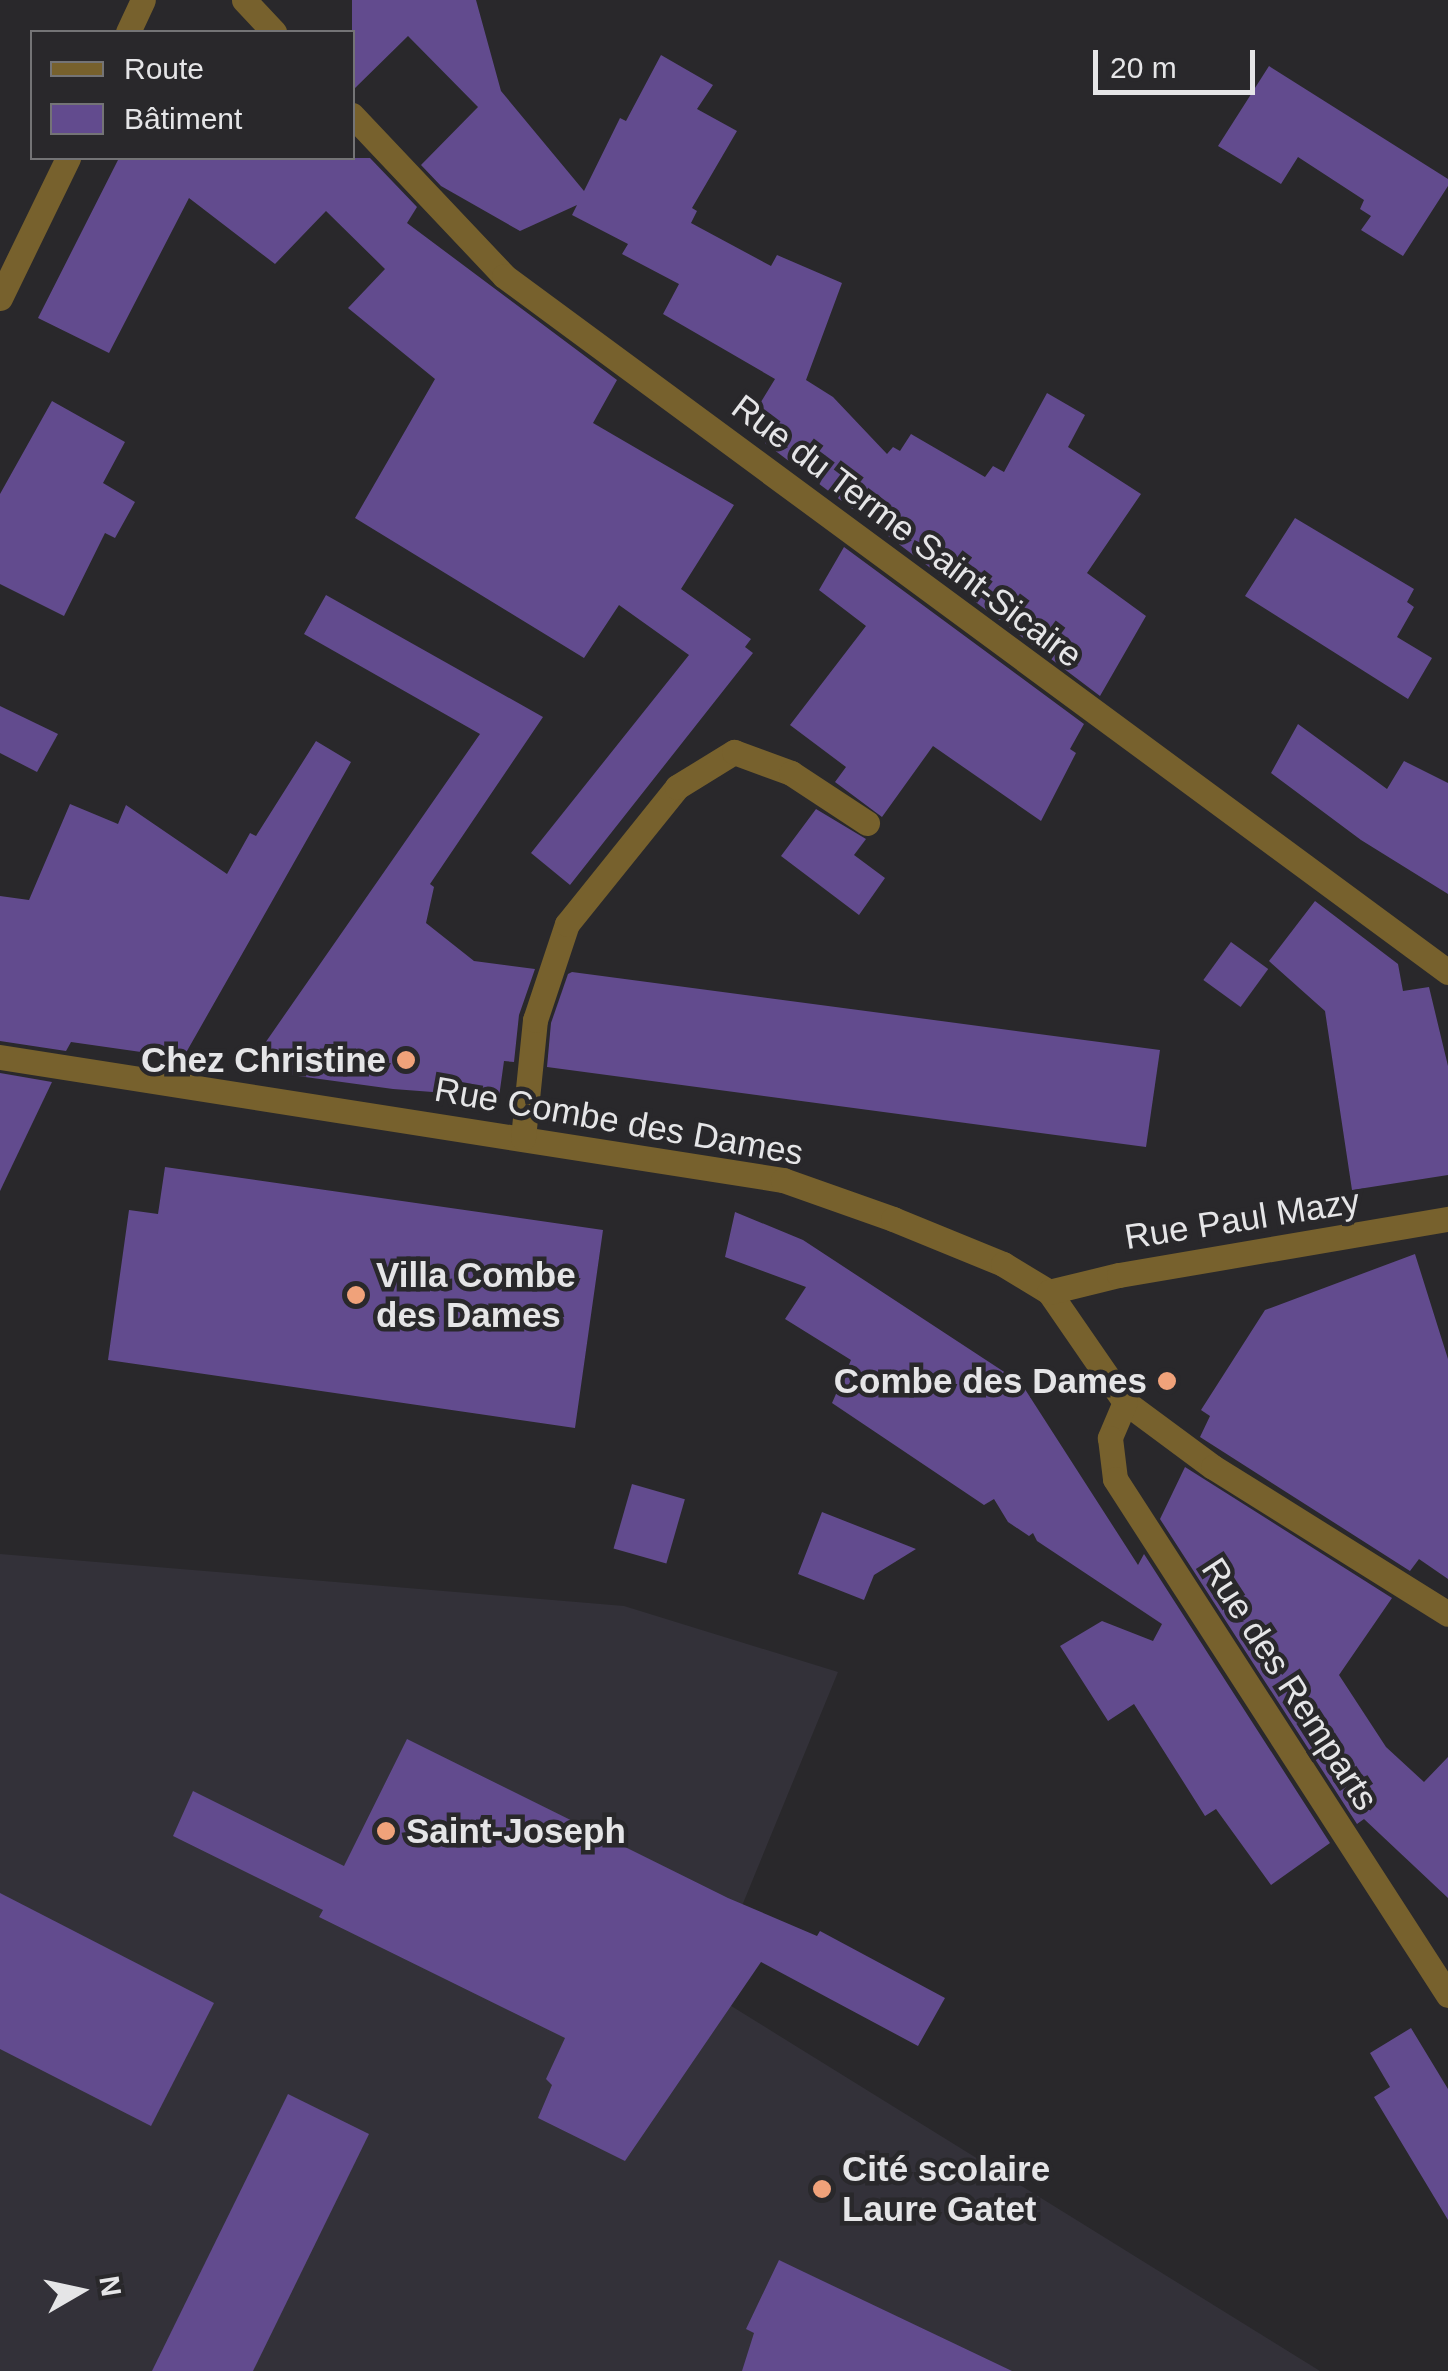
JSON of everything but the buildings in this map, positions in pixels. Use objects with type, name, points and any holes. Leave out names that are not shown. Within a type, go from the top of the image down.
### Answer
[{"type":"street","points":[[129,30],[143,0]]},
{"type":"street","points":[[244,0],[272,30]]},
{"type":"street","name":"Rue du Terme Saint-Sicaire","points":[[355,118],[504,276],[1448,972]]},
{"type":"street","points":[[0,298],[67,160]]},
{"type":"street","points":[[523,1138],[535,1020],[567,924],[677,788],[734,752],[791,773],[867,822]]},
{"type":"street","name":"Rue Combe des Dames","points":[[0,1057],[783,1180],[1003,1264],[1049,1292],[1125,1402],[1213,1466],[1448,1614]]},
{"type":"street","name":"Rue Paul Mazy","points":[[1049,1292],[1118,1275],[1448,1219]]},
{"type":"street","name":"Rue des Remparts","points":[[1125,1402],[1110,1438],[1115,1480],[1448,1995]]},
{"type":"shaded area","name":"Saint-Joseph","points":[[0,1554],[624,1606],[838,1672],[707,1991],[1320,2371],[0,2371]]},
{"type":"place","name":"Chez Christine","points":[[406,1060]]},
{"type":"place","name":"Villa Combe des Dames","points":[[356,1295]]},
{"type":"place","name":"Combe des Dames","points":[[1167,1381]]},
{"type":"place","name":"Saint-Joseph","points":[[386,1831]]},
{"type":"place","name":"Cité scolaire Laure Gatet","points":[[822,2189]]}]
